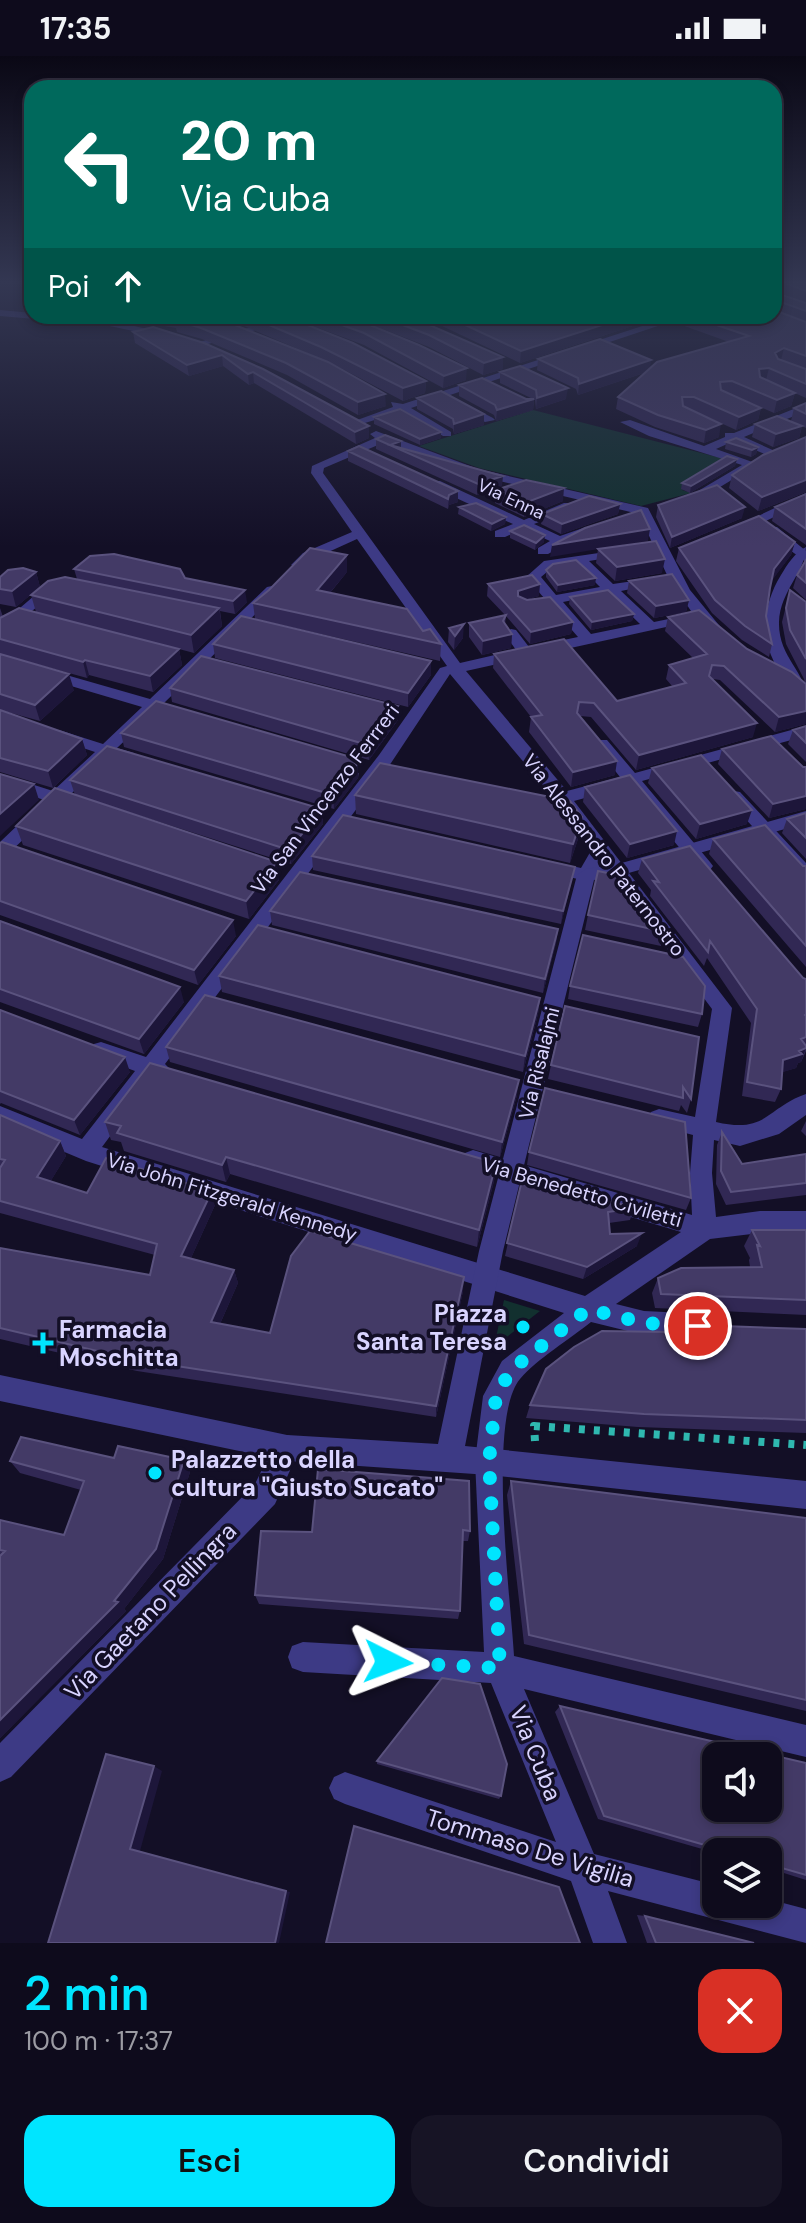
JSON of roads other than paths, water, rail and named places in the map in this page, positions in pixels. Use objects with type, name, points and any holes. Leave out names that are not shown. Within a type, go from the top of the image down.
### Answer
[{"type":"street","points":[[355,423],[518,370]]},
{"type":"street","points":[[523,370],[533,375]]},
{"type":"street","points":[[470,376],[494,388]]},
{"type":"street","points":[[428,387],[489,420]]},
{"type":"street","points":[[388,400],[447,434]]},
{"type":"street","points":[[704,450],[773,421],[802,404]]},
{"type":"street","points":[[761,415],[795,430]]},
{"type":"street","points":[[343,416],[385,438],[465,469],[524,486],[650,510]]},
{"type":"street","points":[[626,422],[653,434],[752,464]]},
{"type":"street","points":[[679,503],[722,492],[752,464],[778,452],[721,431]]},
{"type":"street","name":"Via Alessandro Paternostro","points":[[385,438],[366,452],[318,466],[317,473],[444,669],[568,804],[722,1008],[709,1042],[701,1173],[705,1229]]},
{"type":"street","name":"Via Enna","points":[[425,479],[560,541]]},
{"type":"street","points":[[455,510],[524,486]]},
{"type":"street","points":[[729,533],[753,515],[806,497]]},
{"type":"street","points":[[500,534],[586,499]]},
{"type":"street","points":[[616,521],[650,510]]},
{"type":"street","points":[[650,510],[656,551],[701,616],[727,638]]},
{"type":"street","points":[[753,515],[805,555],[778,587],[772,602],[773,640],[781,662],[793,681]]},
{"type":"street","points":[[543,551],[560,541],[602,526]]},
{"type":"street","points":[[6,850],[308,556],[358,534]]},
{"type":"street","points":[[588,639],[533,577],[549,564],[656,551]]},
{"type":"street","points":[[579,559],[650,626]]},
{"type":"street","points":[[525,605],[676,577]]},
{"type":"street","points":[[0,632],[27,618],[46,593],[69,587]]},
{"type":"street","points":[[778,587],[797,603]]},
{"type":"street","points":[[0,610],[27,618]]},
{"type":"street","points":[[444,669],[701,616]]},
{"type":"street","points":[[511,633],[525,652]]},
{"type":"street","points":[[0,660],[197,718]]},
{"type":"street","name":"Via San Vincenzo Ferrreri","points":[[86,1151],[340,819],[376,770],[406,715],[444,669]]},
{"type":"street","points":[[771,669],[806,692]]},
{"type":"street","points":[[752,722],[788,758]]},
{"type":"street","points":[[45,731],[147,763]]},
{"type":"street","points":[[542,803],[568,804],[631,779],[712,772],[771,741],[806,731]]},
{"type":"street","points":[[593,733],[720,883]]},
{"type":"street","points":[[712,772],[806,874]]},
{"type":"street","points":[[0,779],[86,808]]},
{"type":"street","points":[[540,865],[586,875],[618,870],[806,817]]},
{"type":"street","name":"Via Risalajmi","points":[[482,1266],[511,1171],[586,875],[601,849]]},
{"type":"street","points":[[658,956],[687,962]]},
{"type":"street","points":[[75,1040],[180,1077]]},
{"type":"street","points":[[633,1112],[740,1137],[771,1127],[806,1103]]},
{"type":"street","name":"Via John Fitzgerald Kennedy","points":[[0,1115],[86,1151],[482,1266],[588,1309],[644,1323],[732,1327]]},
{"type":"street","name":"Via Benedetto Civiletti","points":[[451,1154],[705,1229]]},
{"type":"street","points":[[588,1309],[705,1229],[760,1222],[806,1222]]},
{"type":"street","points":[[449,1458],[482,1266]]},
{"type":"street","name":"Via Cuba","points":[[588,1309],[511,1370],[496,1396],[489,1461],[500,1668],[583,1868],[610,1943]]},
{"type":"street","points":[[0,1388],[287,1448],[489,1461],[806,1495]]},
{"type":"street","name":"Via Gaetano Pellingra","points":[[0,1766],[265,1494],[287,1448]]},
{"type":"street","points":[[303,1657],[500,1668],[806,1741]]},
{"type":"street","name":"Tommaso De Vigilia","points":[[345,1788],[583,1868],[702,1898]]},
{"type":"street","points":[[776,1918],[806,1926]]},
{"type":"place","name":"Piazza Santa Teresa","points":[[523,1327]]},
{"type":"place","name":"Farmacia Moschitta","points":[[43,1343]]},
{"type":"place","name":"Palazzetto della cultura \"Giusto Sucato\"","points":[[155,1473]]}]
